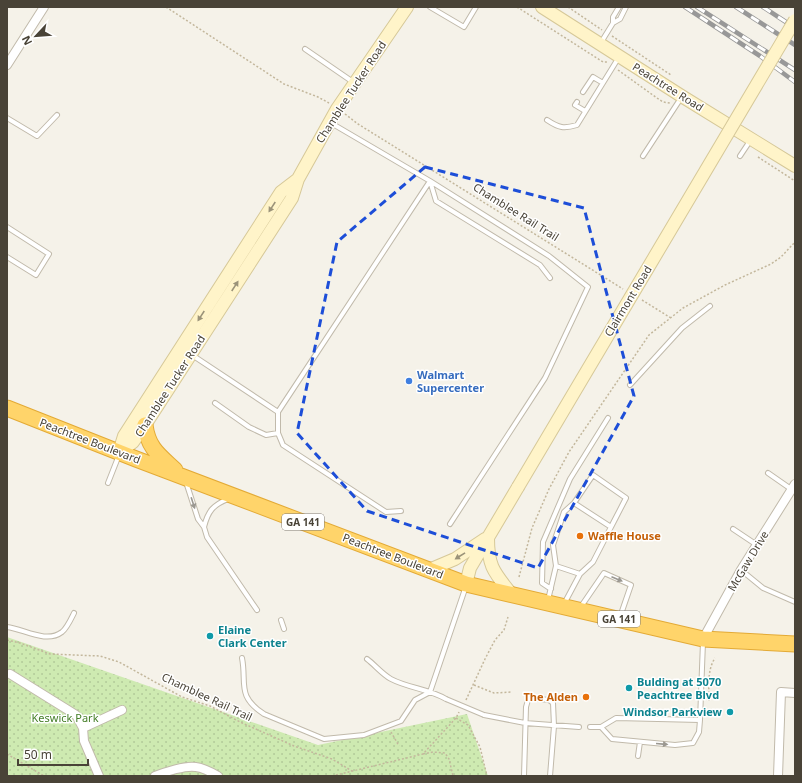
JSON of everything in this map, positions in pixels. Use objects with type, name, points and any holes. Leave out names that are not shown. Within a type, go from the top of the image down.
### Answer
[{"type":"highway","name":"Peachtree Boulevard","points":[[7,408],[183,477],[466,584],[512,595],[549,596],[563,606],[703,640],[795,644]]},
{"type":"highway","points":[[145,425],[146,434],[151,446],[183,477]]},
{"type":"main road","name":"Chamblee Tucker Road","points":[[120,452],[133,442],[145,425],[292,198],[298,178],[337,109],[407,7]]},
{"type":"main road","name":"Peachtree Road","points":[[542,7],[682,97],[795,166]]},
{"type":"main road","name":"Clairmont Road","points":[[466,584],[470,568],[795,20]]},
{"type":"main road","name":"Chamblee Tucker Road","points":[[120,452],[124,436],[281,192],[298,178]]},
{"type":"main road","points":[[429,570],[455,559],[489,536]]},
{"type":"main road","points":[[489,536],[490,564],[495,574],[512,595]]},
{"type":"street","points":[[7,65],[44,7]]},
{"type":"street","name":"McGaw Drive","points":[[703,640],[741,570],[793,487]]},
{"type":"street","points":[[10,674],[76,715],[83,728],[84,741],[99,776]]},
{"type":"street","points":[[778,776],[781,692],[795,693]]},
{"type":"street","points":[[83,728],[122,710]]},
{"type":"street","points":[[155,776],[167,771],[195,767],[209,771],[218,776]]},
{"type":"lane","points":[[430,7],[464,27],[476,7]]},
{"type":"lane","points":[[613,23],[613,17],[619,7]]},
{"type":"lane","points":[[600,44],[613,23],[620,19],[626,7]]},
{"type":"lane","points":[[305,49],[355,83]]},
{"type":"lane","points":[[548,120],[555,125],[566,128],[577,125],[619,57]]},
{"type":"lane","points":[[583,92],[593,77],[603,83]]},
{"type":"lane","points":[[643,156],[682,97]]},
{"type":"lane","points":[[577,102],[575,105],[585,111]]},
{"type":"lane","points":[[7,118],[37,136],[57,115]]},
{"type":"lane","points":[[330,123],[430,181],[549,256],[588,287],[545,378],[450,524]]},
{"type":"lane","points":[[740,156],[751,139]]},
{"type":"lane","points":[[430,181],[436,201],[540,265],[550,278]]},
{"type":"lane","points":[[401,511],[386,512],[283,445],[278,433],[278,412],[430,181]]},
{"type":"lane","points":[[7,227],[49,254],[36,275],[7,257]]},
{"type":"lane","points":[[630,385],[682,328],[710,306]]},
{"type":"lane","points":[[191,354],[278,412]]},
{"type":"lane","points":[[215,403],[250,427],[266,435],[278,433]]},
{"type":"lane","points":[[549,596],[542,582],[543,542],[570,479],[608,418]]},
{"type":"lane","points":[[108,483],[120,452]]},
{"type":"lane","points":[[768,473],[793,487]]},
{"type":"lane","points":[[549,596],[556,566],[553,545],[564,512],[574,503],[593,475],[626,498],[592,562],[580,574],[563,606]]},
{"type":"lane","points":[[183,477],[198,519],[204,527],[207,537],[258,610]]},
{"type":"lane","points":[[204,527],[206,518],[211,509],[235,496]]},
{"type":"lane","points":[[574,503],[611,527]]},
{"type":"lane","points":[[733,529],[757,545]]},
{"type":"lane","points":[[556,566],[580,574]]},
{"type":"lane","points":[[741,570],[763,588],[795,602]]},
{"type":"lane","points":[[578,610],[604,573],[631,585],[620,619]]},
{"type":"lane","points":[[242,658],[244,666],[244,689],[248,699],[255,708],[264,714],[324,739],[364,735],[401,721],[415,700],[430,692],[466,584]]},
{"type":"lane","points":[[7,627],[47,637],[55,636],[63,631],[74,613]]},
{"type":"lane","points":[[281,620],[284,629]]},
{"type":"lane","points":[[601,727],[612,739],[676,745],[693,743],[698,732],[700,720],[703,640]]},
{"type":"lane","points":[[367,659],[390,678],[412,687],[430,692],[484,715],[525,723],[554,726],[579,726]]},
{"type":"lane","points":[[524,776],[526,707],[528,700],[532,698],[549,700],[553,703],[554,726],[550,776]]},
{"type":"lane","points":[[590,727],[601,727],[616,718],[700,720]]},
{"type":"lane","points":[[638,756],[640,742]]},
{"type":"path","points":[[166,7],[284,84],[326,101]]},
{"type":"path","points":[[517,7],[602,62],[607,62]]},
{"type":"path","points":[[568,7],[601,29]]},
{"type":"path","points":[[613,36],[671,75]]},
{"type":"path","points":[[622,73],[657,98]]},
{"type":"path","name":"Chamblee Rail Trail","points":[[353,120],[624,289]]},
{"type":"path","points":[[520,577],[532,528],[568,452],[649,335],[683,308],[725,285],[771,264],[795,242]]},
{"type":"path","points":[[637,297],[671,318]]},
{"type":"path","points":[[465,702],[495,640],[504,630],[508,617]]},
{"type":"path","name":"Chamblee Rail Trail","points":[[7,640],[50,654],[100,656],[119,662],[182,697],[210,706],[240,722],[294,746],[332,759],[352,771]]},
{"type":"path","points":[[709,701],[710,677],[712,663],[715,658]]},
{"type":"path","points":[[474,684],[494,693],[512,692]]},
{"type":"path","points":[[423,754],[456,718],[462,708]]},
{"type":"path","points":[[456,718],[468,725],[480,746],[487,776]]},
{"type":"path","points":[[391,732],[399,746]]},
{"type":"path","points":[[332,776],[433,752],[445,753],[449,759],[453,776]]},
{"type":"path","points":[[7,754],[44,776]]},
{"type":"highlighted area","points":[[425,167],[584,208],[634,396],[538,568],[367,511],[297,433],[337,242]]},
{"type":"green space","name":"Keswick Park","points":[[7,637],[318,745],[467,714],[488,776],[7,776]]},
{"type":"railway","points":[[685,7],[760,56],[795,82]]},
{"type":"railway","points":[[697,7],[795,70]]},
{"type":"railway","points":[[736,7],[795,45]]},
{"type":"railway","points":[[763,7],[795,28]]},
{"type":"place","name":"Walmart Supercenter","points":[[409,381]]},
{"type":"place","name":"Waffle House","points":[[580,536]]},
{"type":"place","name":"Elaine Clark Center","points":[[210,636]]},
{"type":"place","name":"Bulding at 5070 Peachtree Blvd","points":[[629,688]]},
{"type":"place","name":"The Alden","points":[[586,697]]},
{"type":"place","name":"Windsor Parkview","points":[[730,712]]}]
